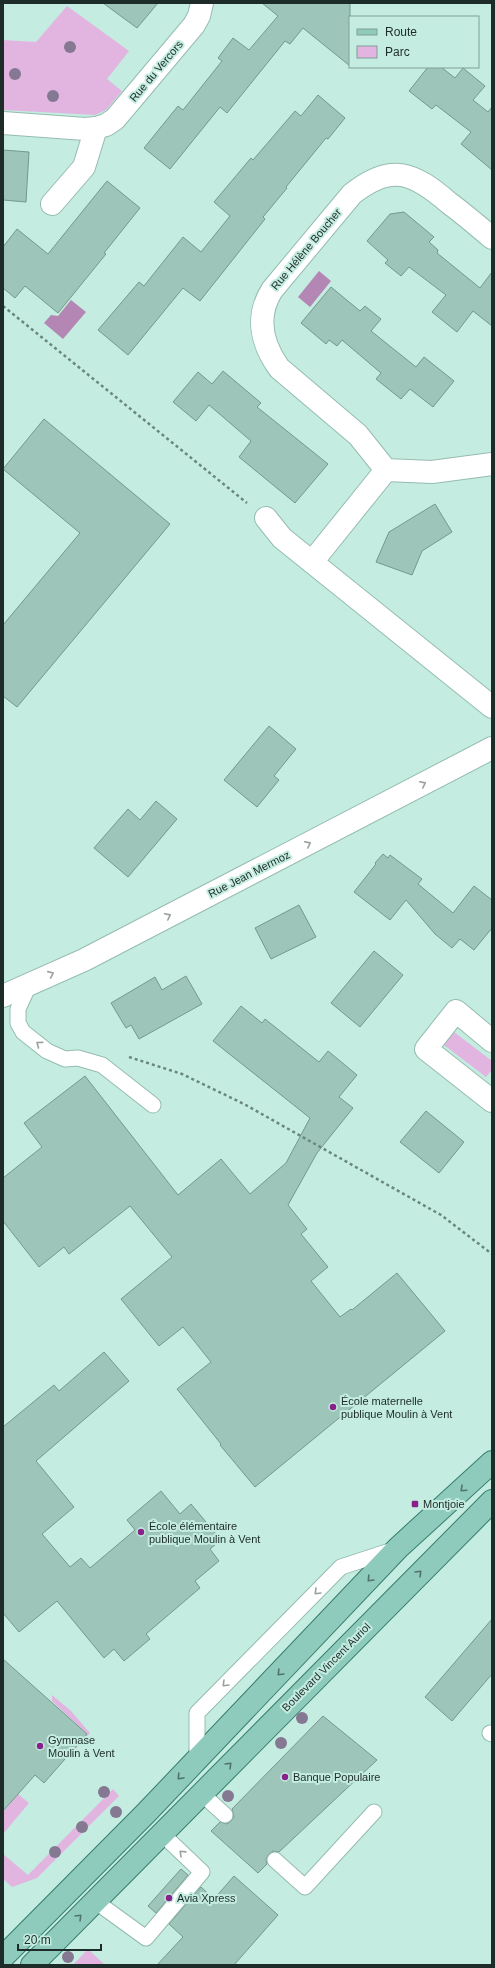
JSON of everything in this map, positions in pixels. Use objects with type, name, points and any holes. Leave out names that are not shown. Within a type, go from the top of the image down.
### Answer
[{"type":"main road","points":[[3,1957],[197,1759],[398,1548],[492,1462]]},
{"type":"main road","name":"Boulevard Vincent Auriol","points":[[32,1965],[492,1501]]},
{"type":"street","name":"Rue du Vercors","points":[[3,123],[71,128],[96,128],[106,125],[122,112],[194,25],[199,16],[202,3]]},
{"type":"street","points":[[52,204],[84,167],[96,128]]},
{"type":"street","name":"Rue Hélène Boucher","points":[[386,470],[358,435],[279,368],[270,356],[264,341],[262,326],[262,311],[265,300],[352,194],[364,184],[379,177],[390,174],[400,174],[427,184],[492,238]]},
{"type":"street","points":[[312,562],[386,470],[432,472],[492,464]]},
{"type":"street","points":[[266,518],[282,538],[492,707]]},
{"type":"street","name":"Rue Jean Mermoz","points":[[3,996],[84,960],[492,748]]},
{"type":"street","points":[[492,1041],[456,1011],[426,1049],[492,1100]]},
{"type":"lane","points":[[28,985],[18,1009],[18,1023],[23,1032],[47,1051],[65,1059],[78,1058],[102,1065],[153,1105]]},
{"type":"lane","points":[[197,1759],[197,1713],[341,1567],[398,1548]]},
{"type":"lane","points":[[201,1793],[225,1815]]},
{"type":"lane","points":[[274,1860],[305,1887],[374,1812]]},
{"type":"lane","points":[[95,1902],[146,1938],[202,1872],[162,1833]]},
{"type":"path","points":[[3,306],[266,518]]},
{"type":"path","points":[[124,1055],[182,1074],[244,1104],[441,1215],[492,1254]]},
{"type":"green space","points":[[67,6],[129,51],[107,79],[122,91],[106,110],[95,115],[3,110],[3,40],[36,42]]},
{"type":"green space","points":[[454,1032],[492,1061],[492,1070],[486,1077],[444,1045]]},
{"type":"green space","points":[[52,1695],[71,1711],[90,1733],[68,1757],[87,1734],[52,1701]]},
{"type":"green space","points":[[113,1789],[119,1796],[37,1878],[12,1887],[3,1879],[3,1854],[28,1875]]},
{"type":"green space","points":[[18,1794],[29,1803],[3,1834],[3,1812]]},
{"type":"green space","points":[[88,1949],[105,1965],[73,1965]]},
{"type":"shaded area","points":[[319,271],[331,281],[310,307],[298,297]]},
{"type":"shaded area","points":[[71,300],[86,312],[63,339],[44,323],[51,315],[58,316]]},
{"type":"building","points":[[103,3],[158,3],[137,28]]},
{"type":"building","points":[[262,3],[350,3],[349,65],[303,28],[290,44],[285,41],[227,113],[220,107],[170,169],[144,148],[178,106],[183,110],[222,61],[218,58],[233,38],[249,50],[278,16]]},
{"type":"building","points":[[427,68],[442,68],[455,78],[463,68],[485,86],[473,100],[488,112],[492,107],[492,170],[461,144],[471,132],[436,105],[432,109],[409,91]]},
{"type":"building","points":[[318,95],[345,118],[328,139],[326,138],[286,187],[287,188],[263,217],[265,219],[200,301],[183,288],[128,355],[98,330],[139,282],[144,286],[183,237],[201,252],[230,216],[214,202],[251,158],[253,160],[295,111],[301,116]]},
{"type":"building","points":[[3,150],[29,152],[26,202],[3,200]]},
{"type":"building","points":[[107,181],[140,208],[104,253],[106,254],[58,313],[25,286],[15,298],[3,288],[3,247],[17,229],[48,254]]},
{"type":"building","points":[[404,212],[434,237],[429,242],[438,250],[437,253],[480,288],[492,272],[492,326],[473,311],[457,332],[432,312],[446,295],[409,267],[401,276],[385,263],[388,260],[367,241],[390,214]]},
{"type":"building","points":[[331,287],[360,311],[365,306],[381,319],[371,331],[416,367],[424,357],[454,381],[433,407],[410,389],[401,399],[376,379],[381,373],[342,340],[337,346],[329,340],[326,344],[301,323]]},
{"type":"building","points":[[223,371],[261,403],[257,407],[328,464],[295,503],[239,457],[251,441],[209,405],[196,421],[173,402],[198,372],[212,384]]},
{"type":"building","points":[[44,419],[170,524],[17,707],[3,696],[3,625],[80,533],[3,469]]},
{"type":"building","points":[[435,504],[452,532],[422,551],[412,575],[376,562],[389,532]]},
{"type":"building","points":[[269,726],[296,749],[274,776],[279,780],[257,807],[224,780]]},
{"type":"building","points":[[156,801],[177,819],[128,877],[94,848],[128,809],[140,820]]},
{"type":"building","points":[[383,854],[388,858],[390,855],[422,879],[418,884],[453,913],[474,886],[492,900],[492,928],[474,950],[460,939],[452,948],[435,934],[406,900],[390,920],[354,892]]},
{"type":"building","points":[[299,905],[316,937],[271,959],[255,928]]},
{"type":"building","points":[[374,951],[403,975],[360,1027],[331,1003]]},
{"type":"building","points":[[186,976],[202,1004],[139,1039],[131,1025],[126,1028],[111,1003],[155,977],[162,990]]},
{"type":"building","points":[[241,1006],[262,1023],[265,1019],[319,1062],[328,1051],[357,1075],[339,1097],[353,1108],[317,1153],[288,1205],[307,1229],[301,1234],[328,1267],[311,1281],[340,1317],[351,1309],[352,1310],[397,1273],[445,1331],[255,1487],[220,1445],[221,1444],[177,1389],[211,1362],[183,1327],[159,1346],[121,1299],[172,1257],[130,1206],[69,1254],[64,1247],[39,1267],[3,1221],[3,1178],[42,1147],[24,1123],[85,1076],[178,1195],[221,1159],[250,1194],[286,1163],[310,1118],[213,1041]]},
{"type":"building","points":[[426,1111],[464,1142],[439,1173],[400,1142]]},
{"type":"building","points":[[104,1352],[129,1381],[36,1461],[74,1507],[42,1534],[70,1567],[81,1558],[90,1568],[135,1530],[127,1520],[161,1491],[180,1514],[191,1504],[221,1540],[210,1549],[219,1561],[195,1581],[200,1588],[146,1634],[150,1639],[124,1661],[114,1649],[104,1658],[57,1601],[19,1632],[3,1613],[3,1427],[54,1385],[59,1391]]},
{"type":"building","points":[[492,1619],[492,1674],[452,1721],[425,1697]]},
{"type":"building","name":"Gymnase Moulin à Vent","points":[[3,1659],[87,1734],[44,1783],[35,1775],[3,1811]]},
{"type":"building","points":[[323,1716],[377,1760],[279,1852],[273,1851],[269,1854],[266,1859],[267,1864],[258,1873],[211,1831],[220,1822],[227,1824],[231,1821],[234,1817],[232,1809]]},
{"type":"building","points":[[181,1869],[188,1875],[156,1913],[148,1906]]},
{"type":"building","points":[[234,1876],[278,1915],[234,1965],[157,1965],[183,1937],[169,1924],[201,1887],[214,1899]]},
{"type":"place","name":"École maternelle publique Moulin à Vent","points":[[333,1407]]},
{"type":"place","name":"Montjoie","points":[[415,1504]]},
{"type":"place","name":"École élémentaire publique Moulin à Vent","points":[[141,1532]]},
{"type":"place","name":"Gymnase Moulin à Vent","points":[[40,1746]]},
{"type":"place","name":"Banque Populaire","points":[[285,1777]]},
{"type":"place","name":"Avia Xpress","points":[[169,1898]]}]
